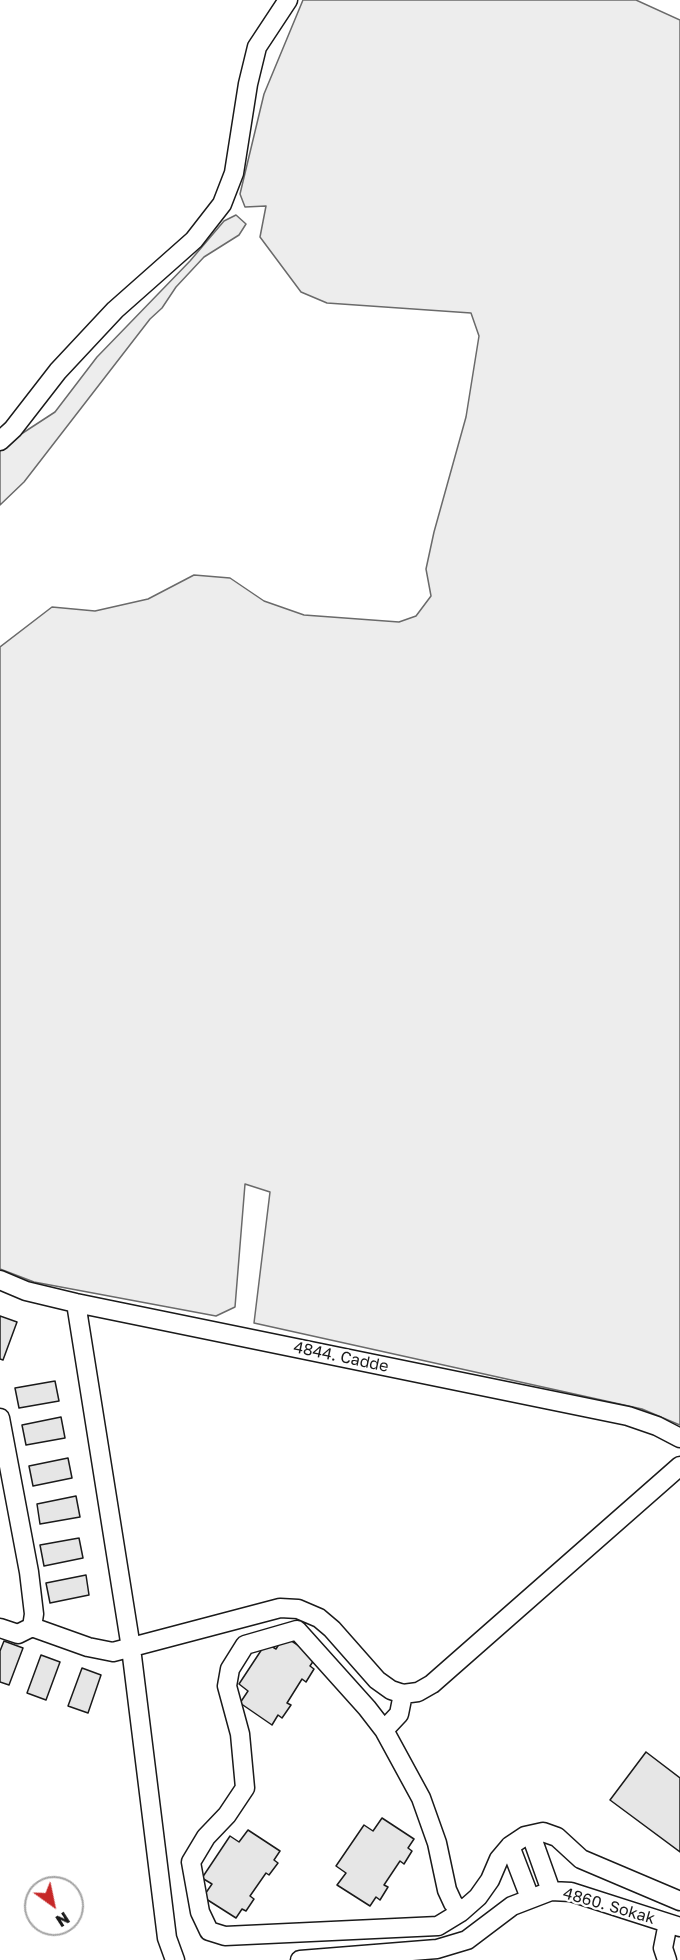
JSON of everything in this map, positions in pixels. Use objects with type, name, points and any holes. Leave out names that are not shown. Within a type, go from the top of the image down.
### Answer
[{"type":"street","points":[[0,441],[13,429],[58,371],[115,310],[194,240],[222,204],[234,173],[256,48],[288,0]]},
{"type":"street","name":"4844. Cadde","points":[[0,1280],[26,1292],[76,1303],[628,1416],[657,1426],[680,1438]]},
{"type":"street","points":[[76,1303],[131,1648],[167,1938],[175,1960]]},
{"type":"street","points":[[0,1418],[29,1572],[34,1614],[32,1627]]},
{"type":"street","points":[[0,1628],[18,1634],[32,1627],[88,1647],[113,1652],[280,1608],[298,1609],[319,1618],[332,1629],[377,1680],[391,1690],[403,1695],[418,1692],[432,1684],[680,1466]]},
{"type":"street","points":[[461,1912],[453,1903],[447,1890],[437,1843],[421,1798],[384,1730],[367,1708],[297,1630],[245,1645],[230,1669],[227,1686],[240,1734],[245,1788],[227,1815],[206,1837],[190,1862],[200,1912],[209,1931],[225,1936],[438,1926],[461,1912],[478,1897],[490,1880],[499,1859],[510,1846],[531,1835],[543,1832],[557,1837],[581,1858],[680,1901]]},
{"type":"street","points":[[384,1730],[399,1714],[403,1695]]},
{"type":"street","points":[[531,1835],[551,1891]]},
{"type":"street","points":[[510,1846],[530,1898]]},
{"type":"street","name":"4860. Sokak","points":[[300,1960],[437,1949],[467,1940],[512,1906],[551,1891],[571,1892],[674,1925]]},
{"type":"street","points":[[667,1960],[663,1948],[674,1925]]},
{"type":"shaded area","points":[[303,0],[636,0],[680,20],[680,1425],[642,1409],[254,1323],[270,1192],[245,1184],[235,1307],[216,1316],[34,1282],[0,1269],[0,647],[52,607],[95,611],[148,599],[194,575],[230,578],[264,601],[304,615],[399,622],[416,616],[431,596],[426,569],[466,417],[479,336],[471,313],[327,303],[301,292],[260,237],[266,206],[245,207],[240,194],[264,94]]},
{"type":"shaded area","points":[[236,215],[246,224],[239,235],[204,257],[176,287],[162,308],[150,319],[24,482],[0,505],[0,451],[12,440],[55,412],[97,357],[190,261],[224,221]]},
{"type":"building","points":[[0,1316],[17,1322],[3,1360],[0,1359]]},
{"type":"building","points":[[55,1381],[59,1401],[19,1408],[15,1388]]},
{"type":"building","points":[[61,1417],[65,1438],[26,1445],[22,1425]]},
{"type":"building","points":[[68,1458],[72,1478],[33,1486],[29,1466]]},
{"type":"building","points":[[76,1496],[80,1517],[40,1524],[37,1504]]},
{"type":"building","points":[[79,1538],[83,1558],[44,1566],[40,1545]]},
{"type":"building","points":[[86,1575],[89,1595],[50,1603],[46,1583]]},
{"type":"building","points":[[284,1636],[316,1657],[310,1666],[314,1669],[306,1682],[302,1679],[287,1703],[291,1705],[282,1718],[278,1715],[272,1725],[240,1703],[248,1691],[239,1684],[266,1643],[276,1649]]},
{"type":"building","points":[[4,1641],[23,1648],[9,1685],[0,1682],[0,1651]]},
{"type":"building","points":[[41,1655],[60,1662],[46,1700],[27,1693]]},
{"type":"building","points":[[82,1668],[101,1675],[88,1713],[68,1706]]},
{"type":"building","points":[[646,1752],[680,1778],[680,1852],[610,1800]]},
{"type":"building","points":[[382,1818],[414,1839],[408,1848],[412,1851],[404,1864],[400,1861],[384,1885],[388,1887],[380,1900],[376,1897],[370,1906],[337,1885],[346,1873],[336,1866],[364,1825],[373,1831]]},
{"type":"building","points":[[248,1830],[280,1851],[274,1860],[278,1863],[269,1875],[266,1873],[250,1896],[254,1899],[246,1911],[242,1909],[236,1918],[203,1897],[212,1884],[202,1878],[230,1836],[239,1842]]}]
